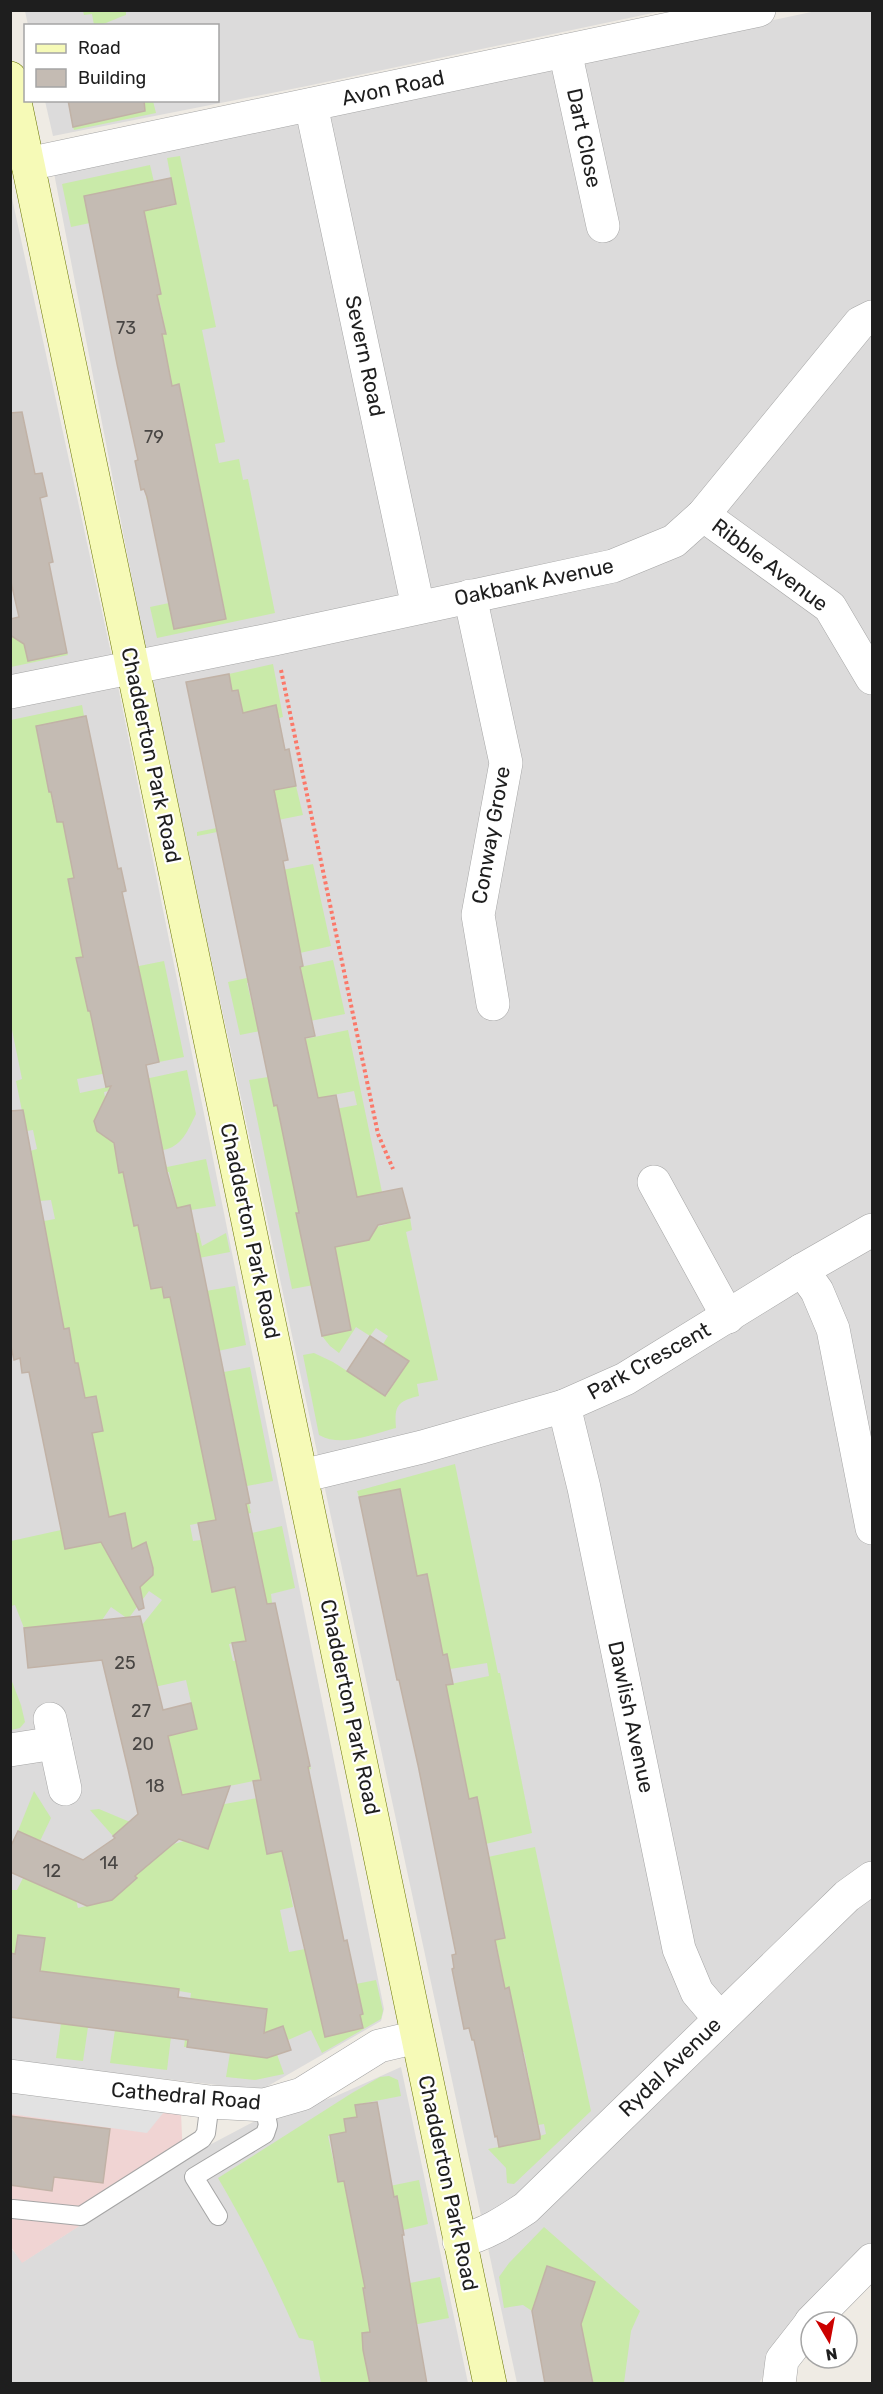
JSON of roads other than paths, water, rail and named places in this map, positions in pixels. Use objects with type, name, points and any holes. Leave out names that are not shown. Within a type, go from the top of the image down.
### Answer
[{"type":"street","name":"Avon Road","points":[[28,164],[759,10]]},
{"type":"street","name":"Dart Close","points":[[565,51],[603,226]]},
{"type":"street","name":"Chadderton Park Road","points":[[10,78],[490,2384]]},
{"type":"street","name":"Severn Road","points":[[311,105],[418,607]]},
{"type":"street","name":"Oakbank Avenue","points":[[10,692],[274,639],[613,566],[674,541],[703,515],[860,323],[873,317]]},
{"type":"street","name":"Ribble Avenue","points":[[703,515],[830,607],[873,678]]},
{"type":"street","name":"Conway Grove","points":[[470,596],[506,763],[478,915],[493,1004]]},
{"type":"street","points":[[654,1182],[728,1317]]},
{"type":"street","name":"Park Crescent","points":[[302,1476],[422,1447],[564,1406],[625,1379],[802,1270],[873,1230]]},
{"type":"street","points":[[802,1270],[822,1299],[833,1329],[873,1528]]},
{"type":"street","name":"Dawlish Avenue","points":[[564,1406],[584,1488],[679,1949],[698,1992],[720,2019]]},
{"type":"street","points":[[10,1750],[53,1731],[65,1790]]},
{"type":"street","name":"Rydal Avenue","points":[[459,2241],[474,2238],[501,2225],[526,2208],[847,1896],[873,1878]]},
{"type":"street","name":"Cathedral Road","points":[[10,2076],[210,2102],[264,2105],[302,2094],[380,2046],[417,2037]]},
{"type":"street","points":[[823,2310],[873,2260]]},
{"type":"street","points":[[779,2384],[782,2360],[799,2338]]},
{"type":"lane","points":[[14,2209],[81,2216],[202,2139],[206,2133],[210,2102]]},
{"type":"lane","points":[[218,2216],[194,2177],[265,2134],[268,2125],[264,2105]]}]
